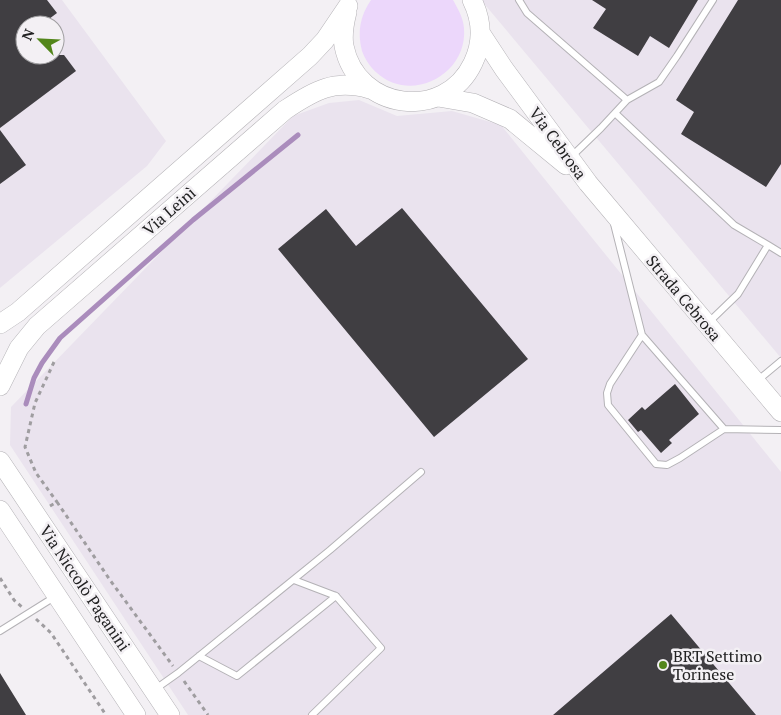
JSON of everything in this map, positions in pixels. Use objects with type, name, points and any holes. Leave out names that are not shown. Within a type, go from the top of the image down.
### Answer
[{"type":"street","points":[[350,3],[343,29],[344,46],[349,62],[358,77],[370,89],[391,100],[415,103],[438,97],[455,87],[469,72],[477,54],[481,34],[476,4]]},
{"type":"street","name":"Via Leinì","points":[[0,324],[18,312],[310,56],[325,40],[350,3]]},
{"type":"street","name":"Via Cebrosa","points":[[481,34],[588,184]]},
{"type":"street","name":"Via Leinì","points":[[0,386],[19,348],[37,326],[285,110],[311,93],[334,86],[353,84],[370,89]]},
{"type":"street","name":"Via Cebrosa","points":[[438,97],[474,103],[510,119],[588,184]]},
{"type":"street","name":"Strada Cebrosa","points":[[588,184],[781,412]]},
{"type":"street","name":"Via Niccolò Paganini","points":[[0,461],[170,715]]},
{"type":"street","name":"Via Niccolò Paganini","points":[[0,510],[136,715]]},
{"type":"lane","points":[[519,0],[527,13],[626,100]]},
{"type":"lane","points":[[569,159],[626,100],[659,82],[713,0]]},
{"type":"lane","points":[[615,113],[734,225],[781,253]]},
{"type":"lane","points":[[611,211],[642,335],[724,429]]},
{"type":"lane","points":[[707,324],[738,294],[768,245]]},
{"type":"lane","points":[[642,335],[610,384],[607,393],[608,405],[656,464],[667,465],[724,429],[781,430]]},
{"type":"lane","points":[[756,382],[781,361]]},
{"type":"lane","points":[[153,691],[200,656],[294,580],[421,472]]},
{"type":"lane","points":[[294,580],[336,596],[381,648],[312,715]]},
{"type":"lane","points":[[0,631],[57,595]]},
{"type":"lane","points":[[200,656],[237,676],[336,596]]},
{"type":"path","points":[[54,362],[34,403],[25,447],[36,473],[110,580],[208,715]]},
{"type":"path","points":[[36,515],[57,502]]},
{"type":"path","points":[[0,578],[14,600],[51,633],[106,715]]},
{"type":"shaded area","points":[[0,0],[62,0],[166,141],[147,166],[0,288]]},
{"type":"shaded area","points":[[371,0],[453,0],[464,28],[463,44],[457,59],[447,71],[421,85],[406,86],[391,82],[377,73],[370,66],[362,51],[360,37],[362,18]]},
{"type":"shaded area","points":[[481,0],[781,0],[781,358]]},
{"type":"shaded area","points":[[359,100],[397,116],[452,111],[501,125],[781,472],[781,715],[188,715],[10,445],[11,407],[293,116],[329,103]]},
{"type":"building","points":[[0,0],[47,0],[57,13],[54,15],[15,15],[15,65],[65,65],[65,56],[76,71],[0,128]]},
{"type":"building","points":[[592,0],[698,0],[669,48],[650,36],[638,56],[593,28],[606,9]]},
{"type":"building","points":[[738,0],[781,0],[781,164],[766,187],[681,134],[694,112],[676,100]]},
{"type":"building","points":[[0,130],[26,165],[0,184]]},
{"type":"building","points":[[402,208],[528,359],[434,437],[278,249],[326,209],[356,246]]},
{"type":"building","points":[[675,384],[699,414],[669,440],[672,443],[661,453],[641,430],[638,432],[628,420],[642,407],[645,410]]},
{"type":"building","name":"BRT Settimo Torinese","points":[[671,614],[756,715],[553,715]]},
{"type":"building","points":[[0,673],[26,715],[0,715]]},
{"type":"waterway","points":[[26,404],[34,378],[60,338],[193,220],[298,135]]},
{"type":"place","name":"BRT Settimo Torinese","points":[[663,665]]}]
